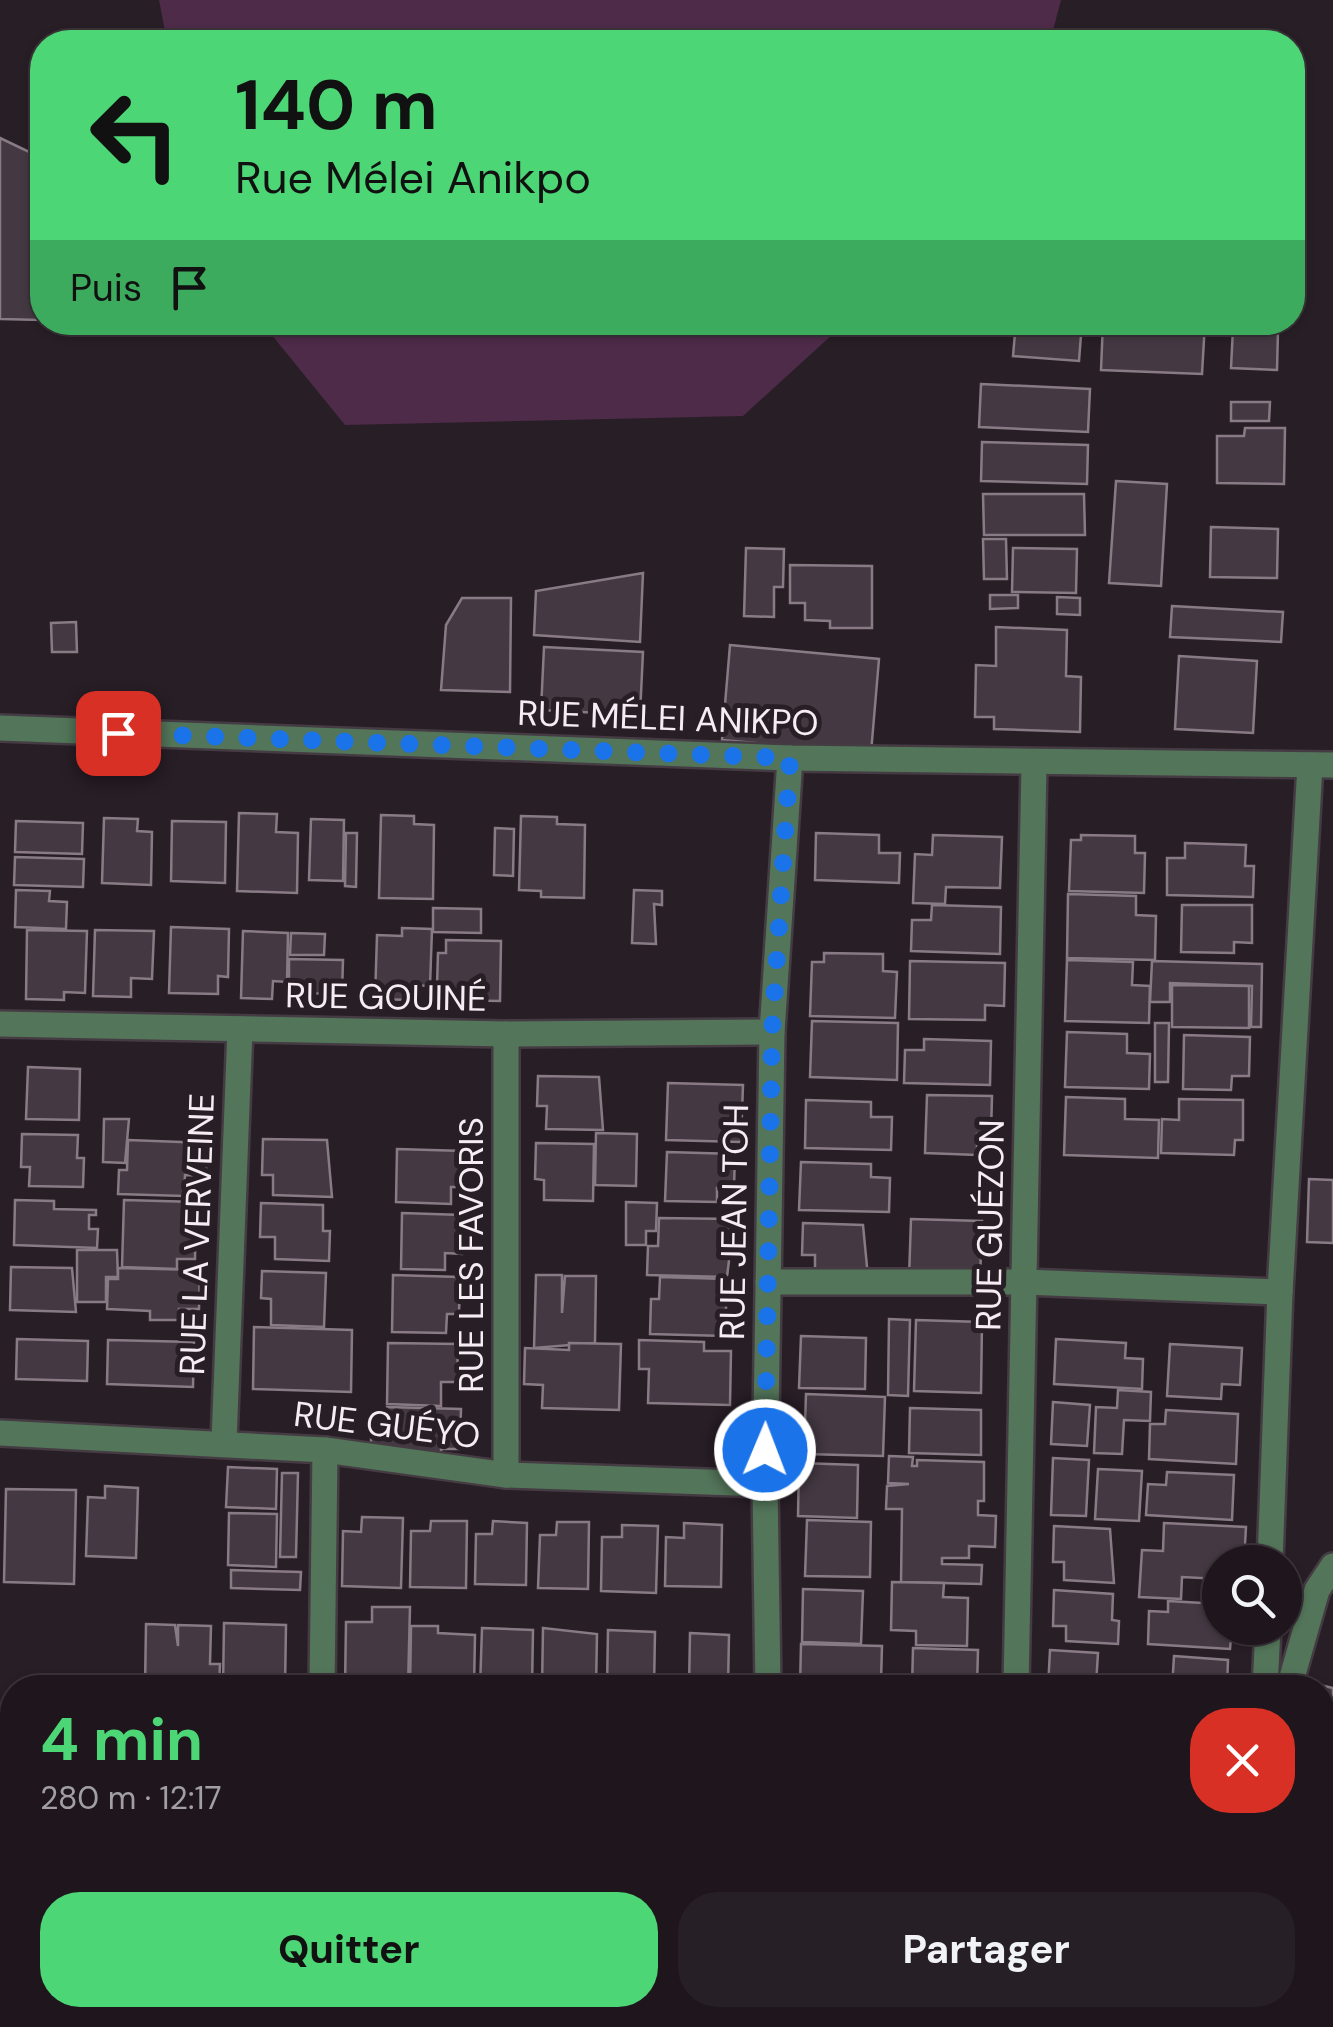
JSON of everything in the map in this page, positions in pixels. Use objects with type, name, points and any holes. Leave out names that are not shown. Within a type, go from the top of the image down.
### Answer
[{"type":"street","name":"RUE MÉLEI ANIKPO","points":[[0,728],[790,758],[1322,765]]},
{"type":"street","name":"RUE JEAN TOH","points":[[768,1675],[764,1484],[772,1032],[790,758]]},
{"type":"street","name":"RUE GUÉZON","points":[[1016,1675],[1034,764]]},
{"type":"street","points":[[1271,1545],[1280,1292],[1322,765]]},
{"type":"street","name":"RUE GOUINÉ","points":[[0,1024],[506,1034],[772,1032]]},
{"type":"street","name":"RUE LA VERVEINE","points":[[224,1442],[240,1029]]},
{"type":"street","name":"RUE LES FAVORIS","points":[[506,1034],[506,1475]]},
{"type":"street","points":[[768,1282],[1024,1282],[1280,1292]]},
{"type":"street","name":"RUE GUÉYO","points":[[0,1434],[224,1442],[325,1450],[506,1475],[764,1484]]},
{"type":"street","points":[[322,1675],[325,1450]]},
{"type":"street","points":[[1293,1675],[1317,1590],[1333,1566]]},
{"type":"street","points":[[1266,1675],[1267,1645]]},
{"type":"shaded area","points":[[159,0],[1061,0],[1053,30],[165,30]]},
{"type":"shaded area","points":[[272,335],[832,335],[743,416],[345,425]]},
{"type":"building","points":[[0,138],[30,152],[30,320],[0,319]]},
{"type":"building","points":[[1015,335],[1081,335],[1079,361],[1013,356]]},
{"type":"building","points":[[1102,335],[1204,335],[1202,374],[1101,370]]},
{"type":"building","points":[[1233,335],[1278,335],[1277,370],[1231,368]]},
{"type":"building","points":[[981,384],[1090,389],[1088,432],[979,427]]},
{"type":"building","points":[[1231,402],[1270,402],[1269,421],[1231,421]]},
{"type":"building","points":[[1245,428],[1285,428],[1284,484],[1217,483],[1217,436],[1244,436]]},
{"type":"building","points":[[982,442],[1088,445],[1087,484],[981,481]]},
{"type":"building","points":[[1116,481],[1167,484],[1161,586],[1109,583]]},
{"type":"building","points":[[983,494],[1084,494],[1085,535],[984,535]]},
{"type":"building","points":[[1211,527],[1278,529],[1277,578],[1210,577]]},
{"type":"building","points":[[983,539],[1006,539],[1007,579],[984,579]]},
{"type":"building","points":[[746,548],[784,549],[783,587],[774,587],[774,617],[744,616]]},
{"type":"building","points":[[1013,548],[1077,549],[1076,593],[1012,592]]},
{"type":"building","points":[[790,565],[872,566],[872,628],[830,628],[830,621],[805,620],[805,603],[790,603]]},
{"type":"building","points":[[643,573],[640,642],[534,635],[536,591]]},
{"type":"building","points":[[990,595],[1018,595],[1018,608],[990,609]]},
{"type":"building","points":[[1057,597],[1080,598],[1080,615],[1057,614]]},
{"type":"building","points":[[462,598],[511,598],[510,692],[441,690],[446,625]]},
{"type":"building","points":[[1172,606],[1283,612],[1281,642],[1170,637]]},
{"type":"building","points":[[76,622],[77,652],[52,652],[51,623]]},
{"type":"building","points":[[996,627],[1067,630],[1066,676],[1081,677],[1080,732],[994,729],[994,717],[975,717],[976,665],[996,666]]},
{"type":"building","points":[[730,645],[879,659],[871,753],[722,740]]},
{"type":"building","points":[[544,647],[643,652],[640,715],[541,710]]},
{"type":"building","points":[[1179,656],[1257,661],[1253,733],[1175,729]]},
{"type":"building","points":[[239,813],[277,814],[276,832],[298,833],[297,893],[237,891]]},
{"type":"building","points":[[381,815],[414,816],[414,824],[434,825],[433,899],[379,898]]},
{"type":"building","points":[[521,816],[557,817],[557,824],[585,825],[584,898],[541,897],[541,891],[519,890]]},
{"type":"building","points":[[104,818],[138,819],[137,831],[152,832],[151,885],[102,883]]},
{"type":"building","points":[[311,819],[344,820],[343,881],[309,880]]},
{"type":"building","points":[[16,821],[83,823],[82,854],[15,852]]},
{"type":"building","points":[[172,821],[226,822],[225,883],[171,881]]},
{"type":"building","points":[[495,828],[514,829],[513,876],[494,875]]},
{"type":"building","points":[[346,833],[357,833],[356,887],[345,886]]},
{"type":"building","points":[[816,833],[879,835],[879,853],[900,853],[899,883],[815,880]]},
{"type":"building","points":[[933,835],[1002,837],[1000,888],[946,887],[945,904],[913,903],[915,854],[932,855]]},
{"type":"building","points":[[1081,835],[1135,836],[1135,853],[1145,853],[1144,893],[1069,891],[1071,840],[1081,840]]},
{"type":"building","points":[[1185,843],[1246,845],[1245,866],[1254,866],[1253,897],[1167,895],[1167,858],[1185,858]]},
{"type":"building","points":[[15,857],[84,859],[83,887],[14,885]]},
{"type":"building","points":[[16,890],[50,891],[49,901],[67,902],[66,929],[15,927]]},
{"type":"building","points":[[634,890],[662,891],[662,905],[654,904],[656,944],[632,943]]},
{"type":"building","points":[[1068,894],[1136,896],[1136,915],[1156,916],[1155,960],[1067,958]]},
{"type":"building","points":[[932,905],[1001,907],[1000,954],[911,951],[912,920],[931,920]]},
{"type":"building","points":[[1182,905],[1252,905],[1252,943],[1234,942],[1234,953],[1181,952]]},
{"type":"building","points":[[433,908],[481,909],[481,933],[433,932]]},
{"type":"building","points":[[171,927],[229,929],[228,977],[218,976],[218,994],[169,993]]},
{"type":"building","points":[[402,928],[432,929],[430,986],[411,985],[411,1000],[375,999],[377,935],[402,936]]},
{"type":"building","points":[[27,930],[87,931],[85,993],[64,992],[64,1000],[26,999]]},
{"type":"building","points":[[95,930],[154,931],[152,979],[131,978],[131,997],[93,996]]},
{"type":"building","points":[[243,931],[288,933],[287,982],[273,981],[272,999],[241,998]]},
{"type":"building","points":[[291,933],[325,934],[324,955],[290,955]]},
{"type":"building","points":[[446,940],[501,941],[500,1001],[446,1000],[446,986],[437,986],[438,953],[446,953]]},
{"type":"building","points":[[824,953],[883,954],[883,971],[897,972],[895,1018],[810,1016],[812,962],[824,962]]},
{"type":"building","points":[[289,959],[343,960],[342,994],[297,993],[297,983],[289,982]]},
{"type":"building","points":[[1067,960],[1133,962],[1132,985],[1150,986],[1149,1023],[1065,1021]]},
{"type":"building","points":[[910,961],[1005,963],[1004,1006],[985,1005],[985,1020],[909,1019]]},
{"type":"building","points":[[1152,961],[1262,964],[1261,1027],[1251,1027],[1252,986],[1170,983],[1170,1002],[1150,1002]]},
{"type":"building","points":[[1172,985],[1249,986],[1249,1028],[1172,1027]]},
{"type":"building","points":[[812,1021],[898,1023],[897,1080],[810,1077]]},
{"type":"building","points":[[1155,1023],[1169,1023],[1168,1082],[1155,1082]]},
{"type":"building","points":[[1067,1032],[1127,1034],[1127,1053],[1150,1054],[1149,1089],[1065,1087]]},
{"type":"building","points":[[1184,1035],[1250,1037],[1249,1076],[1232,1076],[1231,1090],[1183,1089]]},
{"type":"building","points":[[924,1039],[991,1041],[990,1085],[904,1083],[905,1050],[924,1050]]},
{"type":"building","points":[[28,1067],[80,1069],[79,1120],[26,1119]]},
{"type":"building","points":[[538,1076],[599,1077],[603,1130],[546,1129],[547,1106],[537,1106]]},
{"type":"building","points":[[668,1083],[743,1085],[741,1142],[666,1140]]},
{"type":"building","points":[[927,1095],[992,1096],[991,1134],[977,1134],[977,1155],[925,1153]]},
{"type":"building","points":[[1066,1097],[1125,1099],[1125,1119],[1159,1120],[1158,1158],[1064,1155]]},
{"type":"building","points":[[1179,1099],[1243,1100],[1243,1140],[1235,1140],[1234,1155],[1161,1153],[1162,1119],[1179,1120]]},
{"type":"building","points":[[806,1100],[871,1102],[871,1117],[892,1117],[891,1150],[805,1148]]},
{"type":"building","points":[[104,1119],[129,1119],[125,1163],[103,1162]]},
{"type":"building","points":[[596,1133],[637,1134],[636,1186],[595,1185]]},
{"type":"building","points":[[22,1134],[78,1135],[77,1158],[84,1158],[83,1187],[29,1186],[30,1167],[21,1167]]},
{"type":"building","points":[[263,1139],[327,1140],[332,1197],[273,1195],[273,1175],[262,1175]]},
{"type":"building","points":[[128,1140],[207,1143],[206,1176],[185,1175],[184,1196],[118,1194],[119,1170],[127,1170]]},
{"type":"building","points":[[536,1143],[594,1144],[593,1201],[544,1200],[544,1180],[535,1179]]},
{"type":"building","points":[[397,1149],[464,1151],[463,1187],[451,1187],[451,1204],[396,1202]]},
{"type":"building","points":[[667,1152],[735,1154],[734,1188],[717,1188],[717,1202],[665,1201]]},
{"type":"building","points":[[801,1162],[871,1164],[871,1177],[890,1178],[889,1212],[799,1210]]},
{"type":"building","points":[[1309,1179],[1333,1180],[1333,1243],[1307,1242]]},
{"type":"building","points":[[15,1200],[54,1201],[54,1209],[96,1210],[96,1215],[89,1215],[89,1229],[98,1229],[97,1248],[14,1245]]},
{"type":"building","points":[[124,1200],[196,1202],[195,1259],[177,1259],[177,1269],[122,1267]]},
{"type":"building","points":[[626,1202],[657,1203],[656,1231],[646,1231],[646,1245],[626,1245]]},
{"type":"building","points":[[261,1203],[323,1205],[323,1231],[330,1231],[329,1261],[275,1259],[275,1237],[260,1237]]},
{"type":"building","points":[[402,1213],[463,1215],[462,1254],[445,1253],[445,1270],[401,1269]]},
{"type":"building","points":[[659,1218],[734,1219],[727,1277],[647,1275],[648,1246],[658,1246]]},
{"type":"building","points":[[911,1219],[982,1221],[980,1280],[909,1278]]},
{"type":"building","points":[[803,1223],[863,1225],[868,1277],[815,1276],[815,1255],[802,1255]]},
{"type":"building","points":[[77,1250],[117,1250],[118,1277],[106,1277],[106,1302],[77,1302]]},
{"type":"building","points":[[11,1267],[72,1268],[76,1312],[10,1310]]},
{"type":"building","points":[[118,1268],[200,1270],[199,1309],[179,1309],[178,1320],[150,1320],[150,1311],[107,1309],[108,1279],[118,1279]]},
{"type":"building","points":[[262,1271],[326,1273],[324,1327],[271,1325],[271,1299],[261,1298]]},
{"type":"building","points":[[393,1275],[460,1277],[459,1314],[447,1314],[446,1333],[392,1332]]},
{"type":"building","points":[[536,1275],[562,1275],[562,1313],[565,1276],[596,1276],[595,1343],[534,1348]]},
{"type":"building","points":[[660,1277],[727,1279],[725,1336],[650,1334],[651,1299],[659,1299]]},
{"type":"building","points":[[889,1319],[910,1320],[908,1396],[888,1395]]},
{"type":"building","points":[[916,1320],[982,1322],[981,1393],[914,1391]]},
{"type":"building","points":[[254,1327],[352,1330],[351,1392],[253,1389]]},
{"type":"building","points":[[801,1336],[866,1338],[865,1389],[799,1388]]},
{"type":"building","points":[[17,1339],[88,1341],[87,1381],[16,1379]]},
{"type":"building","points":[[1056,1339],[1126,1343],[1125,1358],[1143,1359],[1142,1389],[1054,1384]]},
{"type":"building","points":[[108,1340],[194,1342],[193,1387],[107,1384]]},
{"type":"building","points":[[639,1340],[704,1342],[704,1351],[731,1351],[730,1405],[648,1403],[649,1369],[639,1369]]},
{"type":"building","points":[[388,1343],[458,1344],[457,1382],[441,1382],[441,1406],[387,1404]]},
{"type":"building","points":[[569,1343],[621,1344],[619,1410],[542,1408],[543,1385],[524,1384],[525,1348],[569,1350]]},
{"type":"building","points":[[1170,1344],[1242,1348],[1240,1385],[1222,1384],[1221,1399],[1167,1396]]},
{"type":"building","points":[[1118,1390],[1151,1392],[1150,1421],[1124,1420],[1122,1454],[1094,1453],[1096,1407],[1117,1408]]},
{"type":"building","points":[[806,1394],[885,1397],[883,1456],[804,1454]]},
{"type":"building","points":[[1053,1402],[1090,1405],[1087,1446],[1051,1444]]},
{"type":"building","points":[[387,1407],[461,1409],[460,1449],[441,1449],[441,1454],[371,1453],[371,1424],[387,1425]]},
{"type":"building","points":[[910,1408],[981,1410],[981,1455],[909,1453]]},
{"type":"building","points":[[1166,1410],[1238,1414],[1236,1464],[1149,1459],[1150,1424],[1165,1424]]},
{"type":"building","points":[[889,1456],[913,1457],[912,1466],[917,1466],[917,1460],[984,1462],[984,1501],[978,1501],[978,1515],[996,1516],[995,1547],[969,1546],[969,1558],[942,1558],[942,1564],[982,1565],[981,1584],[901,1582],[902,1509],[886,1509],[887,1486],[909,1484],[888,1483]]},
{"type":"building","points":[[1053,1458],[1089,1460],[1086,1516],[1051,1515]]},
{"type":"building","points":[[799,1463],[858,1465],[857,1518],[798,1516]]},
{"type":"building","points":[[228,1467],[277,1469],[276,1509],[226,1507]]},
{"type":"building","points":[[1098,1469],[1142,1471],[1139,1521],[1095,1519]]},
{"type":"building","points":[[1167,1472],[1234,1475],[1232,1520],[1146,1515],[1148,1484],[1166,1485]]},
{"type":"building","points":[[282,1473],[298,1473],[296,1557],[280,1557]]},
{"type":"building","points":[[105,1486],[138,1488],[136,1558],[86,1556],[88,1497],[105,1498]]},
{"type":"building","points":[[6,1489],[76,1490],[74,1584],[4,1582]]},
{"type":"building","points":[[229,1513],[277,1514],[276,1567],[228,1565]]},
{"type":"building","points":[[362,1517],[403,1518],[401,1588],[342,1586],[343,1531],[361,1532]]},
{"type":"building","points":[[807,1520],[871,1522],[870,1577],[805,1576]]},
{"type":"building","points":[[431,1521],[467,1521],[466,1588],[410,1587],[411,1531],[430,1531]]},
{"type":"building","points":[[493,1521],[527,1523],[526,1585],[475,1584],[476,1534],[492,1534]]},
{"type":"building","points":[[557,1522],[589,1522],[588,1589],[538,1588],[540,1535],[556,1535]]},
{"type":"building","points":[[684,1523],[722,1525],[721,1587],[665,1586],[666,1537],[684,1538]]},
{"type":"building","points":[[1164,1523],[1246,1527],[1245,1545],[1202,1545],[1202,1578],[1182,1577],[1181,1599],[1139,1597],[1142,1550],[1163,1551]]},
{"type":"building","points":[[622,1525],[658,1526],[656,1593],[601,1591],[602,1537],[622,1537]]},
{"type":"building","points":[[1054,1526],[1110,1529],[1114,1583],[1064,1580],[1064,1562],[1053,1562]]},
{"type":"building","points":[[231,1570],[301,1572],[300,1590],[231,1588]]},
{"type":"building","points":[[892,1582],[944,1583],[943,1597],[968,1598],[967,1646],[916,1645],[916,1631],[891,1630]]},
{"type":"building","points":[[803,1589],[863,1591],[861,1644],[802,1642]]},
{"type":"building","points":[[1054,1590],[1113,1594],[1112,1620],[1119,1621],[1118,1644],[1066,1641],[1066,1626],[1053,1626]]},
{"type":"building","points":[[1168,1601],[1202,1603],[1202,1645],[1230,1645],[1230,1649],[1148,1644],[1149,1611],[1168,1612]]},
{"type":"building","points":[[372,1607],[410,1607],[408,1675],[345,1675],[346,1622],[372,1622]]},
{"type":"building","points":[[224,1623],[286,1625],[285,1675],[223,1675]]},
{"type":"building","points":[[146,1624],[175,1625],[178,1646],[178,1625],[211,1626],[210,1664],[220,1664],[220,1675],[145,1675]]},
{"type":"building","points":[[411,1626],[438,1626],[438,1633],[475,1635],[474,1675],[410,1675]]},
{"type":"building","points":[[482,1628],[533,1630],[532,1675],[480,1675]]},
{"type":"building","points":[[543,1628],[597,1634],[596,1675],[542,1675]]},
{"type":"building","points":[[608,1630],[655,1632],[654,1675],[607,1675]]},
{"type":"building","points":[[690,1633],[729,1635],[728,1675],[689,1675]]},
{"type":"building","points":[[801,1644],[882,1646],[881,1675],[800,1675]]},
{"type":"building","points":[[913,1648],[978,1650],[977,1675],[912,1675]]},
{"type":"building","points":[[1050,1650],[1098,1653],[1097,1675],[1049,1675]]},
{"type":"building","points":[[1174,1656],[1228,1660],[1227,1675],[1173,1675]]},
{"type":"route","points":[[118,733],[790,758],[772,1032],[765,1450]]}]
